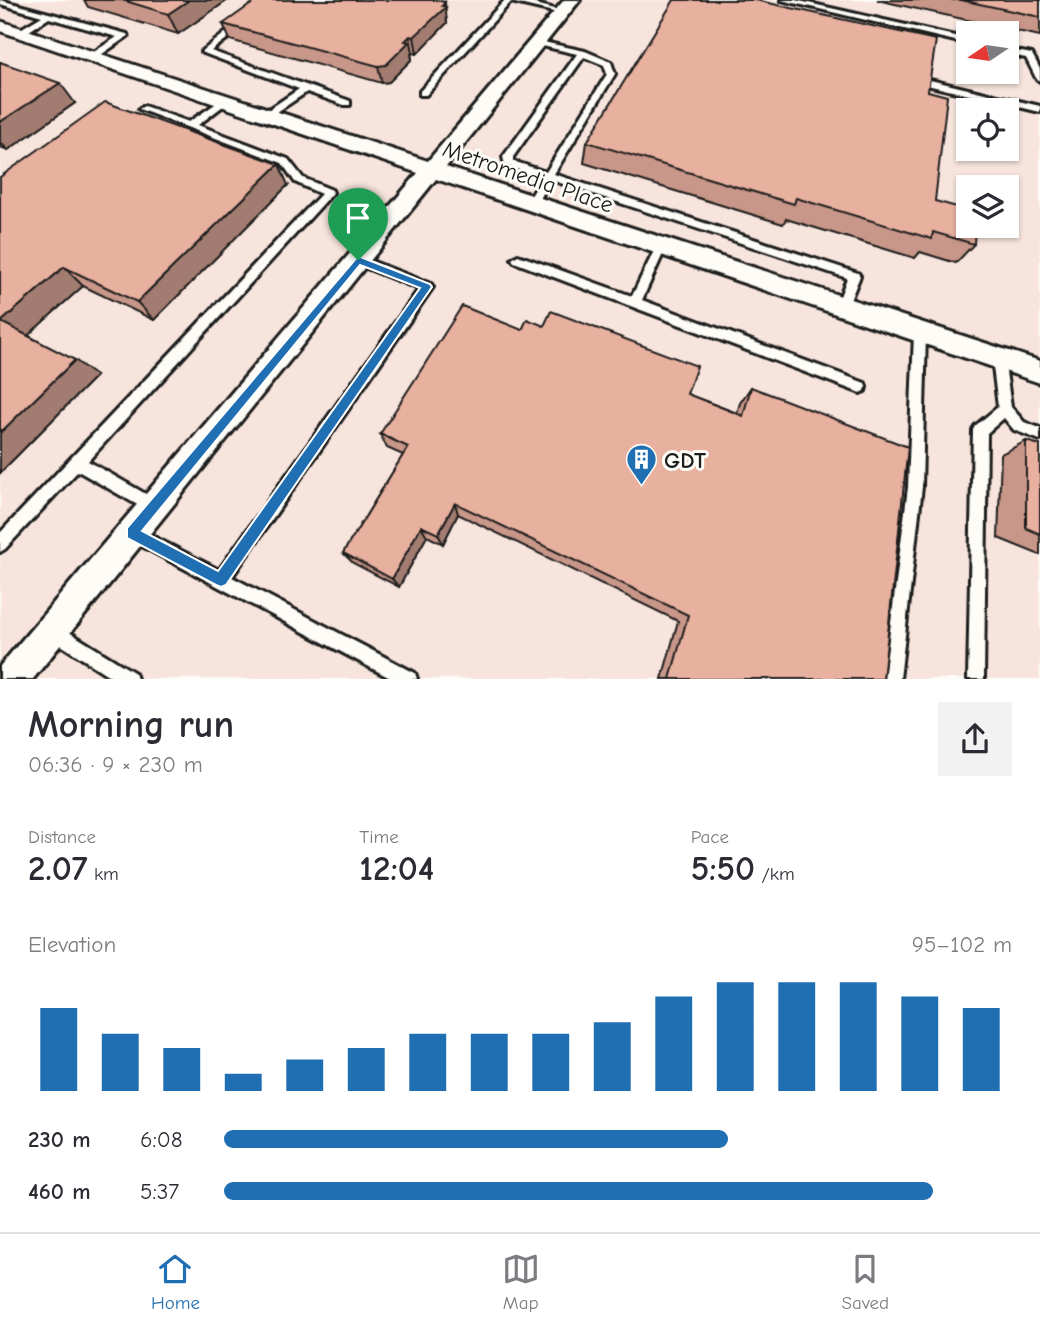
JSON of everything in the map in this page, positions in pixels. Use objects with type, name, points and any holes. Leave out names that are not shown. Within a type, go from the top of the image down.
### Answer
[{"type":"street","points":[[11,679],[567,6]]},
{"type":"street","name":"Metromedia Place","points":[[10,29],[1040,372]]},
{"type":"lane","points":[[424,93],[510,0],[567,6]]},
{"type":"lane","points":[[785,0],[956,39]]},
{"type":"lane","points":[[1,2],[124,36],[92,57]]},
{"type":"lane","points":[[10,29],[48,15]]},
{"type":"lane","points":[[245,22],[205,52],[347,103]]},
{"type":"lane","points":[[531,204],[611,74],[608,64],[582,53],[537,42]]},
{"type":"lane","points":[[582,53],[508,157],[508,163],[854,276],[842,307]]},
{"type":"lane","points":[[1019,54],[1029,56],[1040,78]]},
{"type":"lane","points":[[930,83],[1040,109]]},
{"type":"lane","points":[[268,114],[306,88]]},
{"type":"lane","points":[[192,125],[224,101]]},
{"type":"lane","points":[[0,544],[328,194],[299,180],[285,161],[144,109]]},
{"type":"lane","points":[[635,302],[661,247]]},
{"type":"lane","points":[[518,259],[860,387]]},
{"type":"lane","points":[[221,580],[427,287],[358,260]]},
{"type":"lane","points":[[892,679],[915,487],[920,332]]},
{"type":"lane","points":[[998,358],[1005,409],[1019,426],[1040,434]]},
{"type":"lane","points":[[976,679],[980,430],[1005,409]]},
{"type":"lane","points":[[77,463],[154,506]]},
{"type":"lane","points":[[131,533],[409,679]]},
{"type":"lane","points":[[52,630],[129,679]]},
{"type":"shaded area","points":[[0,0],[1040,0],[1040,679],[0,679]]},
{"type":"building","points":[[122,0],[189,0],[168,14]]},
{"type":"building","points":[[257,0],[436,0],[445,2],[442,6],[446,7],[414,37],[410,36],[405,41],[409,42],[386,65],[378,66],[223,24]]},
{"type":"building","points":[[674,0],[755,0],[936,40],[928,91],[947,96],[935,201],[956,207],[956,238],[974,238],[974,244],[933,232],[932,239],[796,198],[794,204],[587,142]]},
{"type":"building","points":[[961,0],[1040,0],[1040,17]]},
{"type":"building","points":[[0,62],[60,83],[0,122]]},
{"type":"building","points":[[105,102],[279,164],[137,302],[64,267],[1,322],[75,360],[0,433],[0,177]]},
{"type":"building","name":"GDT","points":[[462,306],[522,330],[527,319],[544,326],[551,311],[697,366],[687,394],[743,416],[751,387],[908,447],[883,679],[670,679],[688,615],[455,503],[438,534],[421,526],[392,579],[343,553],[408,447],[380,434]]},
{"type":"building","points":[[1026,441],[1040,445],[1040,534],[1026,528]]},
{"type":"place","name":"GDT","points":[[641,487]]},
{"type":"route","points":[[358,260],[427,287],[221,580],[131,533],[358,260]]}]
